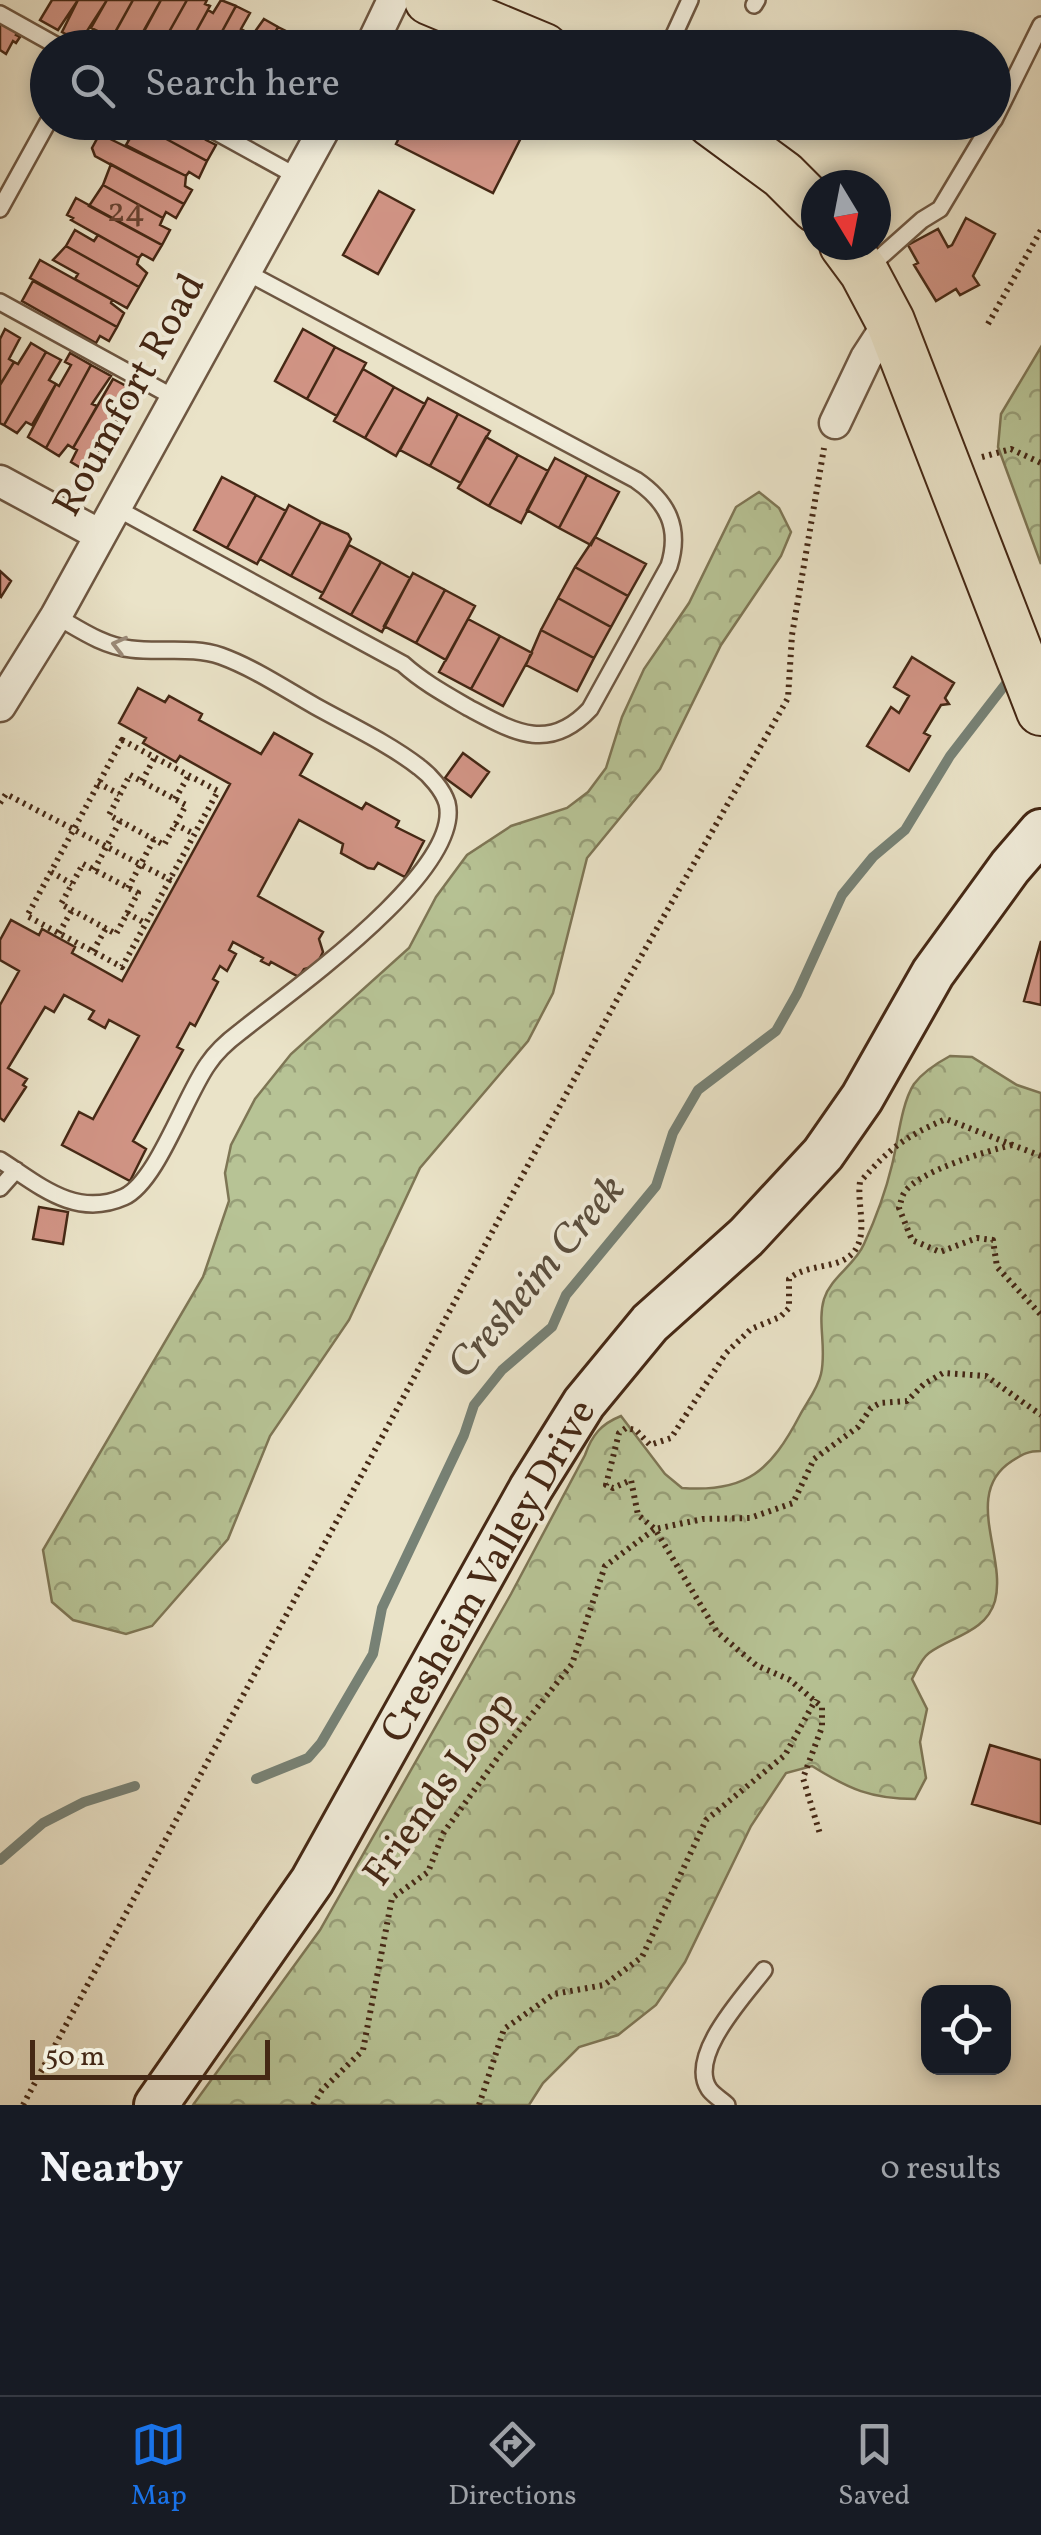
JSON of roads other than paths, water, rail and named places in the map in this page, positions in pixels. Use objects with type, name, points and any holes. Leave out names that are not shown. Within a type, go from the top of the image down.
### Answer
[{"type":"main road","points":[[429,0],[501,30]]},
{"type":"main road","points":[[735,140],[801,193]]},
{"type":"main road","points":[[855,260],[890,321],[1039,707]]},
{"type":"main road","name":"Cresheim Valley Drive","points":[[156,2105],[320,1867],[500,1541],[584,1403],[650,1324],[746,1238],[823,1154],[849,1119],[933,973],[1041,831]]},
{"type":"street","points":[[379,30],[393,0]]},
{"type":"street","name":"Roumfort Road","points":[[0,706],[56,616],[318,140]]},
{"type":"street","points":[[835,423],[866,358],[890,321]]},
{"type":"street","points":[[0,480],[100,535]]},
{"type":"lane","points":[[676,30],[690,0]]},
{"type":"lane","points":[[0,14],[30,31]]},
{"type":"lane","points":[[1011,85],[1041,24]]},
{"type":"lane","points":[[0,209],[38,140]]},
{"type":"lane","points":[[231,140],[298,177]]},
{"type":"lane","points":[[891,243],[940,210],[982,140]]},
{"type":"lane","points":[[116,508],[403,664],[426,684],[522,734],[560,732],[576,724],[590,709],[660,582],[675,547],[667,508],[655,493],[246,272]]},
{"type":"lane","points":[[0,302],[176,398]]},
{"type":"lane","points":[[0,1160],[40,1190],[65,1200],[92,1204],[127,1196],[148,1174],[207,1065],[221,1049],[387,910],[412,884],[442,834],[447,803],[423,770],[223,657],[190,650],[130,650],[111,645],[56,616]]},
{"type":"lane","points":[[0,1188],[16,1170]]},
{"type":"lane","points":[[727,2105],[708,2088],[703,2071],[712,2039],[764,1970]]},
{"type":"waterway","name":"Cresheim Creek","points":[[256,1779],[308,1758],[321,1743],[373,1654],[382,1608],[464,1435],[474,1405],[502,1370],[552,1327],[566,1295],[656,1186],[673,1133],[698,1090],[776,1031],[842,895],[873,857],[905,830],[950,756],[1011,677]]},
{"type":"waterway","name":"Cresheim Creek","points":[[0,1860],[43,1823],[84,1802],[135,1786]]}]
